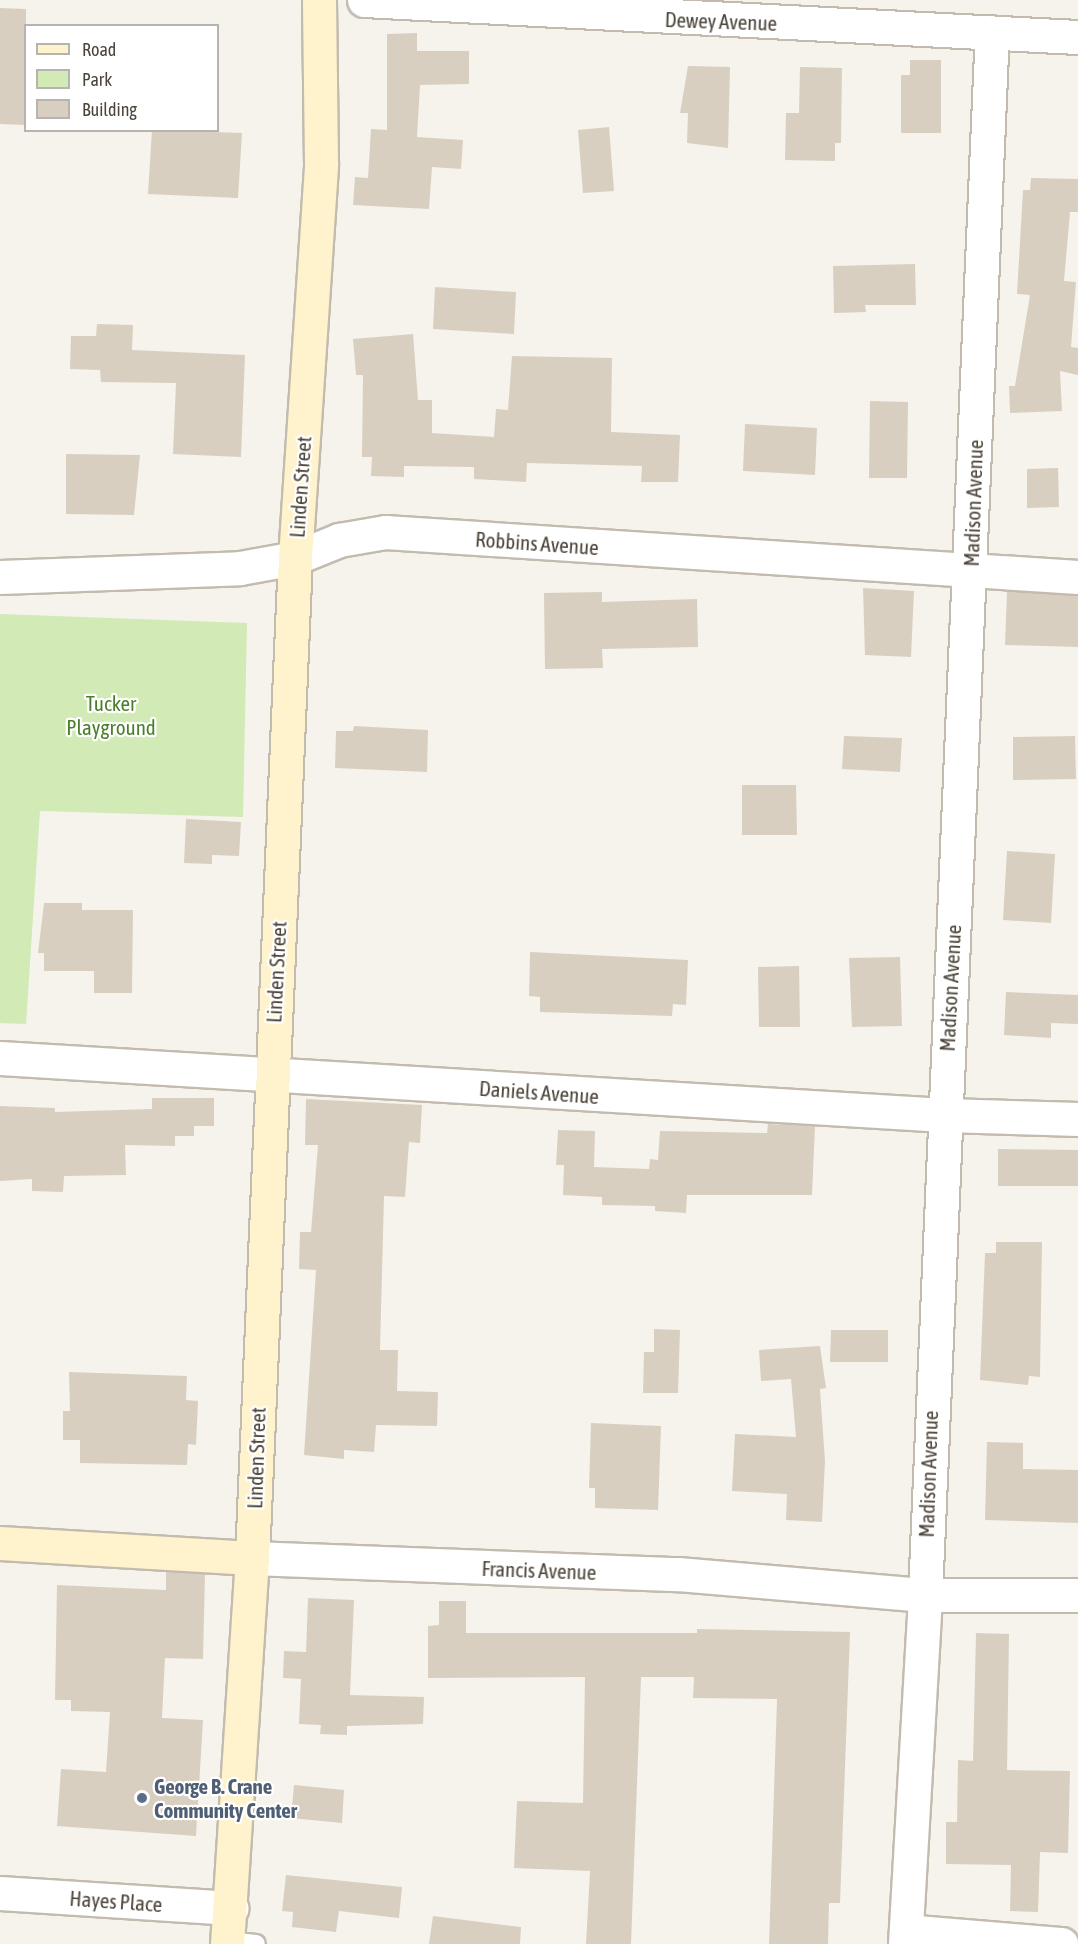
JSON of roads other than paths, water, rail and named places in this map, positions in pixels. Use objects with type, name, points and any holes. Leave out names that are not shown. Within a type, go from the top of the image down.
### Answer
[{"type":"street","name":"Linden Street","points":[[237,1943],[232,1908],[252,1558],[271,1074],[295,558],[321,164],[319,0]]},
{"type":"street","name":"Dewey Avenue","points":[[364,0],[672,9],[1078,37]]},
{"type":"street","name":"Madison Avenue","points":[[905,1938],[925,1595],[992,32]]},
{"type":"street","name":"Robbins Avenue","points":[[0,577],[148,575],[240,568],[295,558],[339,540],[385,532],[970,574],[1078,577]]},
{"type":"street","name":"Daniels Avenue","points":[[0,1058],[944,1115],[1078,1119]]},
{"type":"street","name":"Francis Avenue","points":[[0,1543],[252,1558],[678,1574],[925,1595],[1078,1595]]},
{"type":"street","name":"Hayes Place","points":[[0,1893],[232,1908]]},
{"type":"street","points":[[905,1938],[1061,1944]]},
{"type":"place","name":"George B. Crane Community Center","points":[[142,1798]]},
{"type":"park label","name":"Tucker Playground","points":[[111,715]]}]
